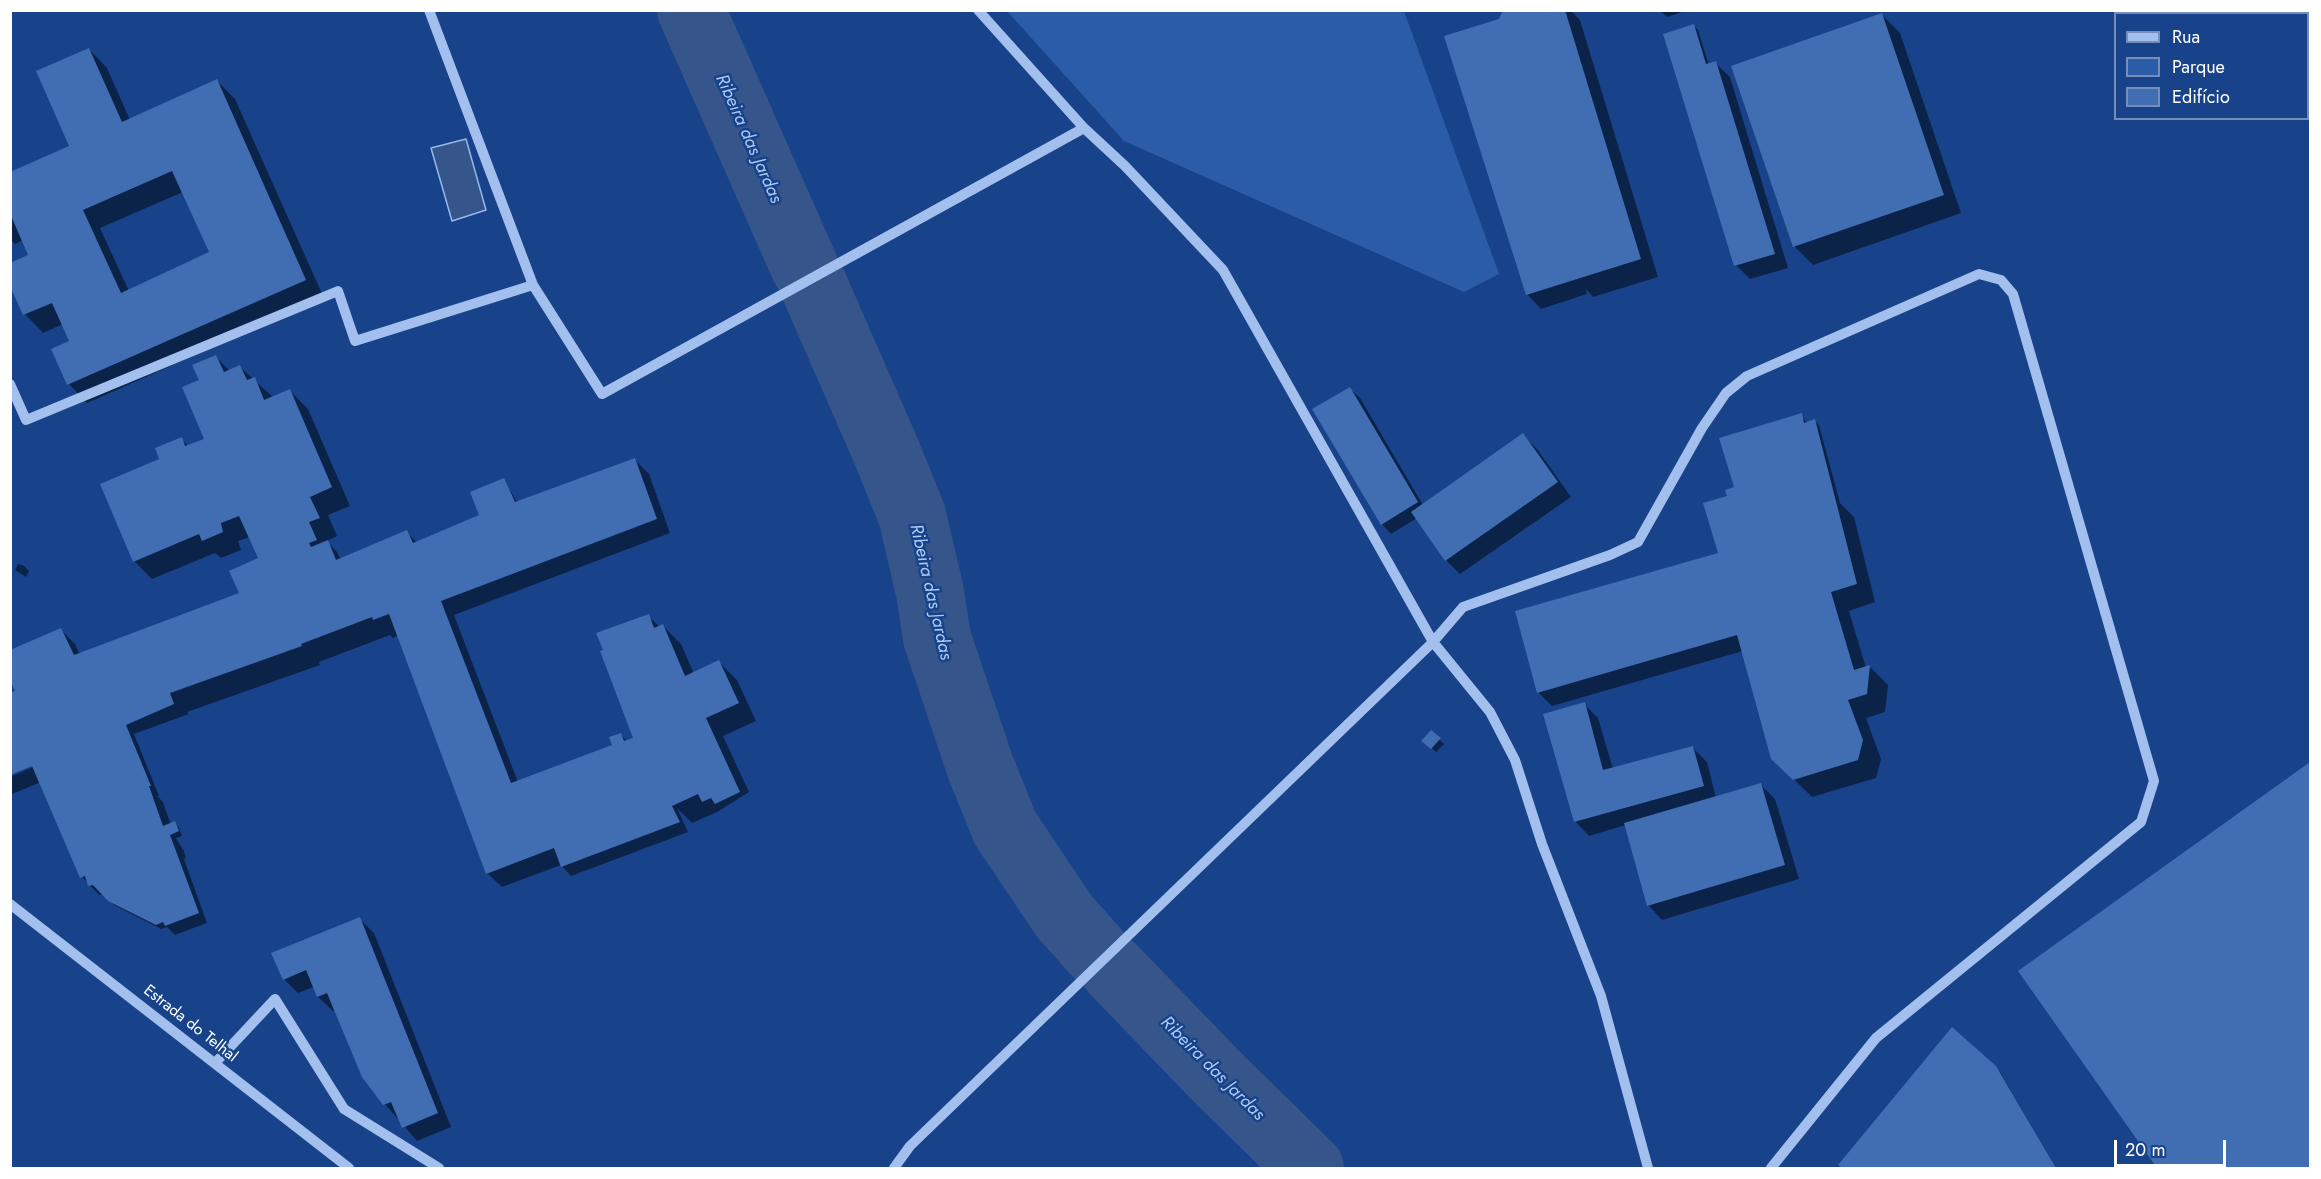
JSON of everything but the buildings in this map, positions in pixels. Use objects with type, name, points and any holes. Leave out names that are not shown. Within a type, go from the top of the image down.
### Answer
[{"type":"street","points":[[429,10],[533,285],[602,394],[1084,128]]},
{"type":"street","points":[[978,10],[1084,128],[1125,166],[1223,270],[1433,642],[1490,712],[1515,760],[1542,844],[1601,996],[1648,1168]]},
{"type":"street","points":[[894,1168],[910,1146],[1433,642],[1463,607],[1610,555],[1638,542],[1702,428],[1726,393],[1747,376],[1979,274],[2001,280],[2013,294],[2154,781],[2141,822],[1876,1038],[1772,1168]]},
{"type":"street","points":[[10,384],[26,420],[338,291],[355,341],[533,285]]},
{"type":"street","name":"Estrada do Telhal","points":[[10,904],[216,1062],[349,1168]]},
{"type":"street","points":[[216,1062],[275,999],[344,1109],[439,1168]]},
{"type":"green space","points":[[1007,11],[1404,11],[1499,274],[1464,292],[1124,141]]},
{"type":"shaded area","points":[[466,139],[486,210],[452,221],[431,148]]},
{"type":"waterway","name":"Ribeira das Jardas","points":[[691,10],[805,268]]},
{"type":"waterway","name":"Ribeira das Jardas","points":[[813,284],[912,515],[930,592],[937,638],[980,766],[1005,828],[1064,916],[1096,952]]},
{"type":"waterway","name":"Ribeira das Jardas","points":[[1113,969],[1217,1077],[1310,1168]]}]
